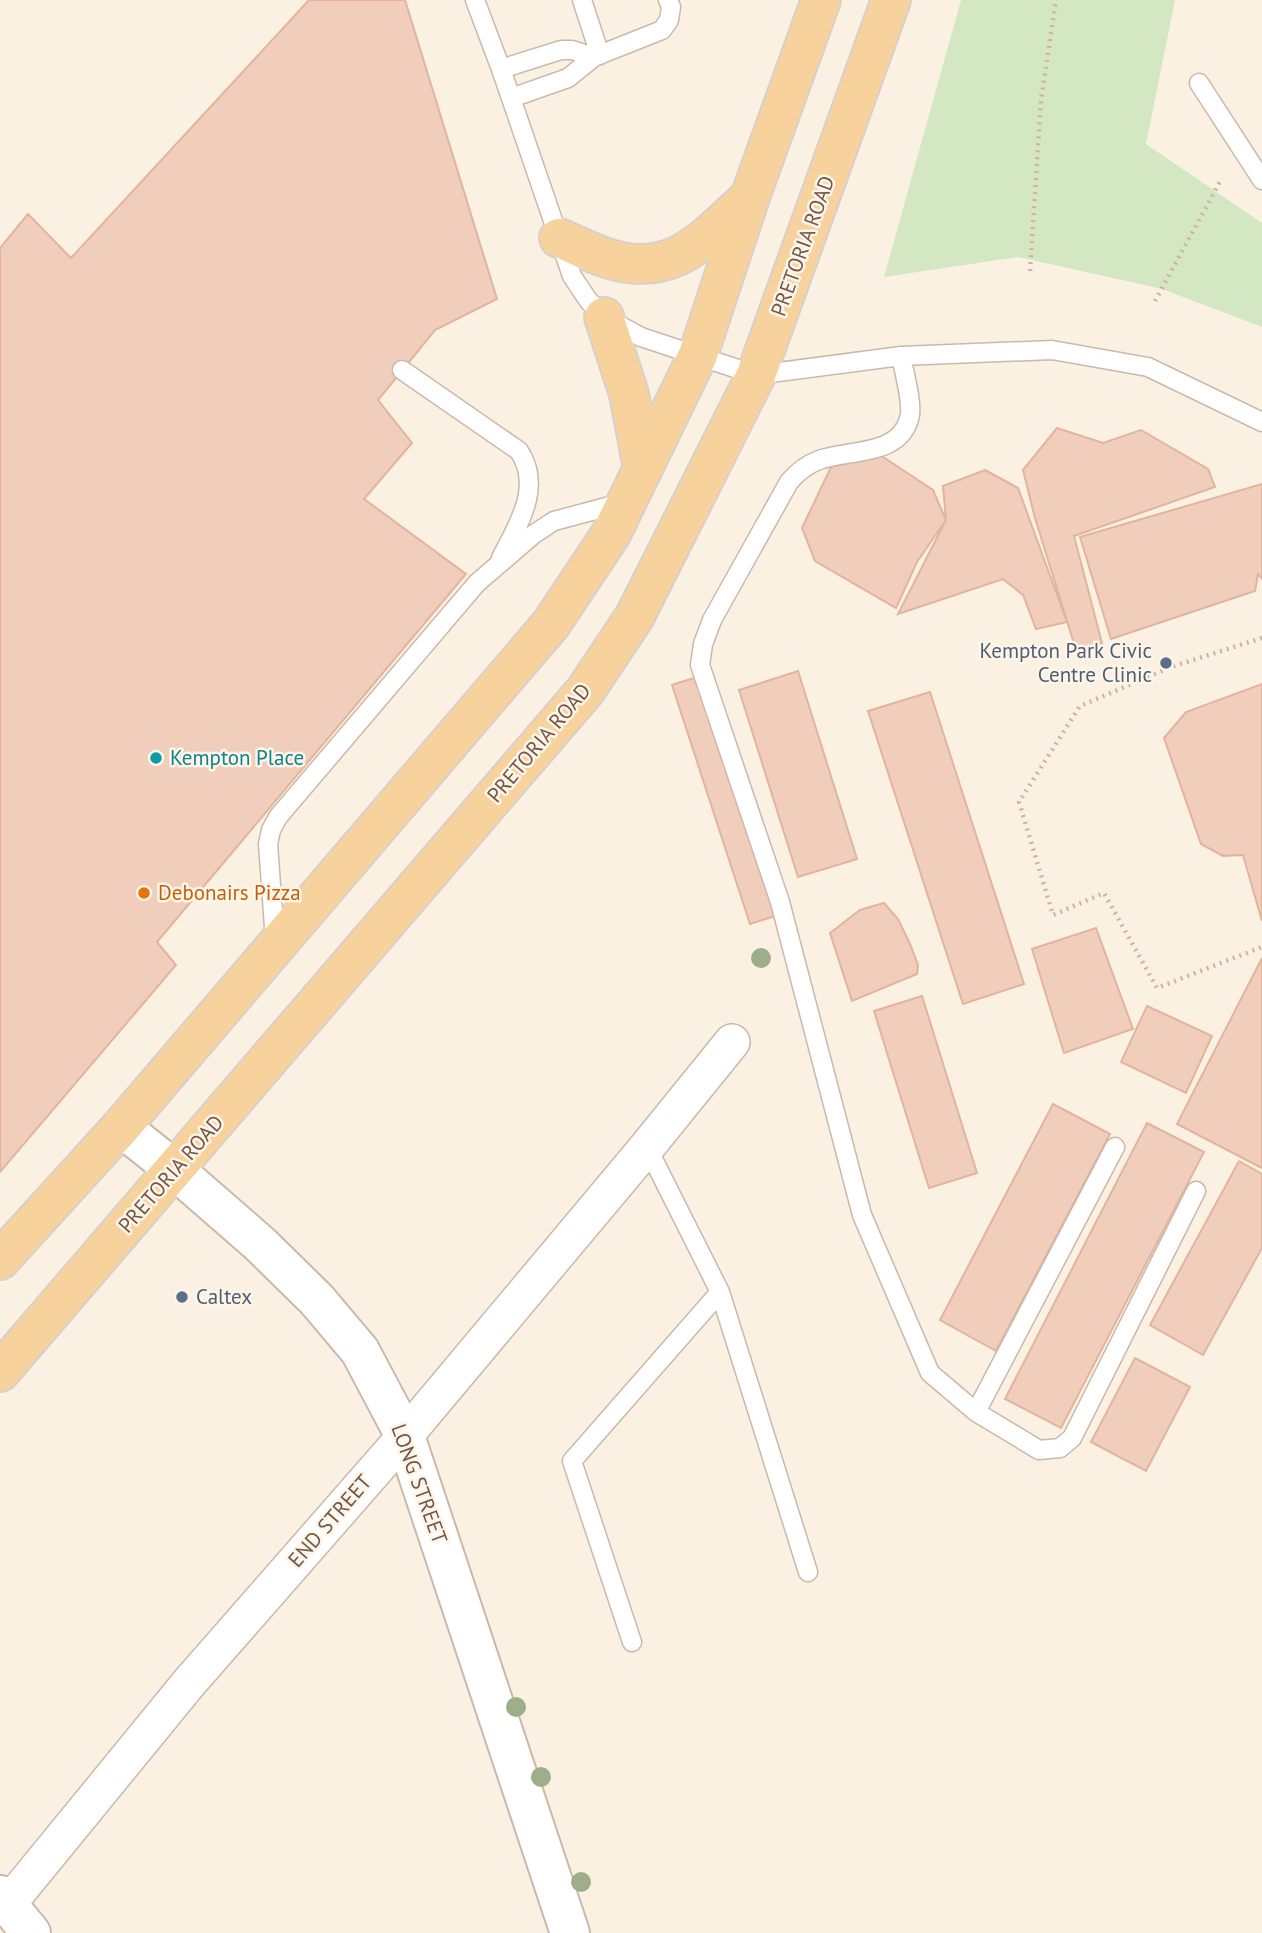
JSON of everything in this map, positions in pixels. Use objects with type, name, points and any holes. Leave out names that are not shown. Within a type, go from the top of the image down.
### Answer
[{"type":"main road","points":[[0,1260],[121,1127],[551,624],[611,534],[698,355],[750,197],[821,0]]},
{"type":"main road","name":"PRETORIA ROAD","points":[[0,1371],[585,691],[635,615],[756,374],[891,0]]},
{"type":"main road","points":[[559,238],[609,259],[633,265],[656,265],[695,247],[750,197]]},
{"type":"main road","points":[[604,317],[629,394],[635,486]]},
{"type":"street","name":"END STREET","points":[[4,1899],[187,1684],[405,1436],[732,1042]]},
{"type":"street","name":"LONG STREET","points":[[121,1127],[260,1244],[317,1300],[360,1351],[405,1436],[570,1933]]},
{"type":"street","points":[[4,1899],[31,1933]]},
{"type":"lane","points":[[475,0],[572,276],[604,317],[640,337],[756,374],[901,356],[1052,351],[1148,367],[1262,422]]},
{"type":"lane","points":[[582,0],[597,56]]},
{"type":"lane","points":[[511,98],[568,78],[597,56],[666,27],[670,14],[668,0]]},
{"type":"lane","points":[[501,69],[561,50],[597,56]]},
{"type":"lane","points":[[1199,83],[1262,180]]},
{"type":"lane","points":[[901,356],[911,412],[902,433],[883,447],[821,459],[800,468],[789,482],[712,620],[703,644],[700,665],[780,902],[862,1215],[930,1373],[975,1412],[1039,1450],[1060,1448],[1072,1438],[1196,1191]]},
{"type":"lane","points":[[402,370],[519,451],[525,459],[531,481],[525,510],[498,565]]},
{"type":"lane","points":[[275,947],[268,844],[278,817],[477,583],[534,534],[554,521],[635,486]]},
{"type":"lane","points":[[647,1147],[720,1292],[808,1572]]},
{"type":"lane","points":[[975,1412],[1115,1147]]},
{"type":"lane","points":[[632,1642],[572,1461],[720,1292]]},
{"type":"path","points":[[1030,271],[1041,100],[1056,0]]},
{"type":"path","points":[[1155,302],[1222,178]]},
{"type":"path","points":[[1262,638],[1171,667],[1080,706],[1019,802],[1053,915],[1104,892],[1157,988],[1262,947]]},
{"type":"green space","points":[[961,0],[1175,0],[1146,144],[1262,223],[1262,327],[1162,289],[1018,257],[884,277]]},
{"type":"building","name":"Kempton Place","points":[[309,0],[405,0],[497,299],[435,330],[378,400],[412,443],[364,499],[466,574],[157,942],[176,965],[0,1172],[0,248],[28,214],[71,258]]},
{"type":"building","points":[[1057,428],[1103,443],[1141,430],[1208,469],[1215,487],[1074,536],[1102,643],[1076,650],[1023,470]]},
{"type":"building","points":[[880,455],[933,490],[946,520],[917,562],[896,608],[815,561],[802,528],[831,467]]},
{"type":"building","points":[[985,470],[1018,488],[1067,622],[1036,629],[1023,595],[1003,579],[898,614],[946,520],[943,486]]},
{"type":"building","points":[[1262,484],[1262,579],[1258,574],[1255,591],[1111,639],[1080,537]]},
{"type":"building","points":[[798,671],[857,859],[798,877],[739,690]]},
{"type":"building","points":[[700,676],[778,915],[750,924],[672,685]]},
{"type":"building","points":[[1262,684],[1262,921],[1243,855],[1223,856],[1201,844],[1164,738],[1186,712]]},
{"type":"building","points":[[930,692],[1024,984],[963,1004],[868,711]]},
{"type":"building","points":[[884,903],[898,919],[910,944],[918,965],[917,974],[852,1001],[830,933],[860,910]]},
{"type":"building","points":[[1096,928],[1133,1029],[1064,1053],[1032,949]]},
{"type":"building","points":[[1262,958],[1262,1168],[1177,1124]]},
{"type":"building","points":[[922,996],[977,1173],[929,1188],[874,1011]]},
{"type":"building","points":[[1147,1006],[1212,1036],[1186,1093],[1121,1062]]},
{"type":"building","points":[[1053,1104],[1110,1134],[996,1351],[940,1320]]},
{"type":"building","points":[[1147,1123],[1204,1152],[1061,1428],[1005,1399]]},
{"type":"building","points":[[1239,1161],[1262,1174],[1262,1248],[1203,1355],[1150,1325]]},
{"type":"building","points":[[1135,1358],[1190,1387],[1146,1471],[1091,1442]]},
{"type":"place","name":"Kempton Park Civic Centre Clinic","points":[[1166,663]]},
{"type":"place","name":"Kempton Place","points":[[156,758]]},
{"type":"place","name":"Debonairs Pizza","points":[[144,893]]},
{"type":"place","name":"Caltex","points":[[182,1297]]}]
